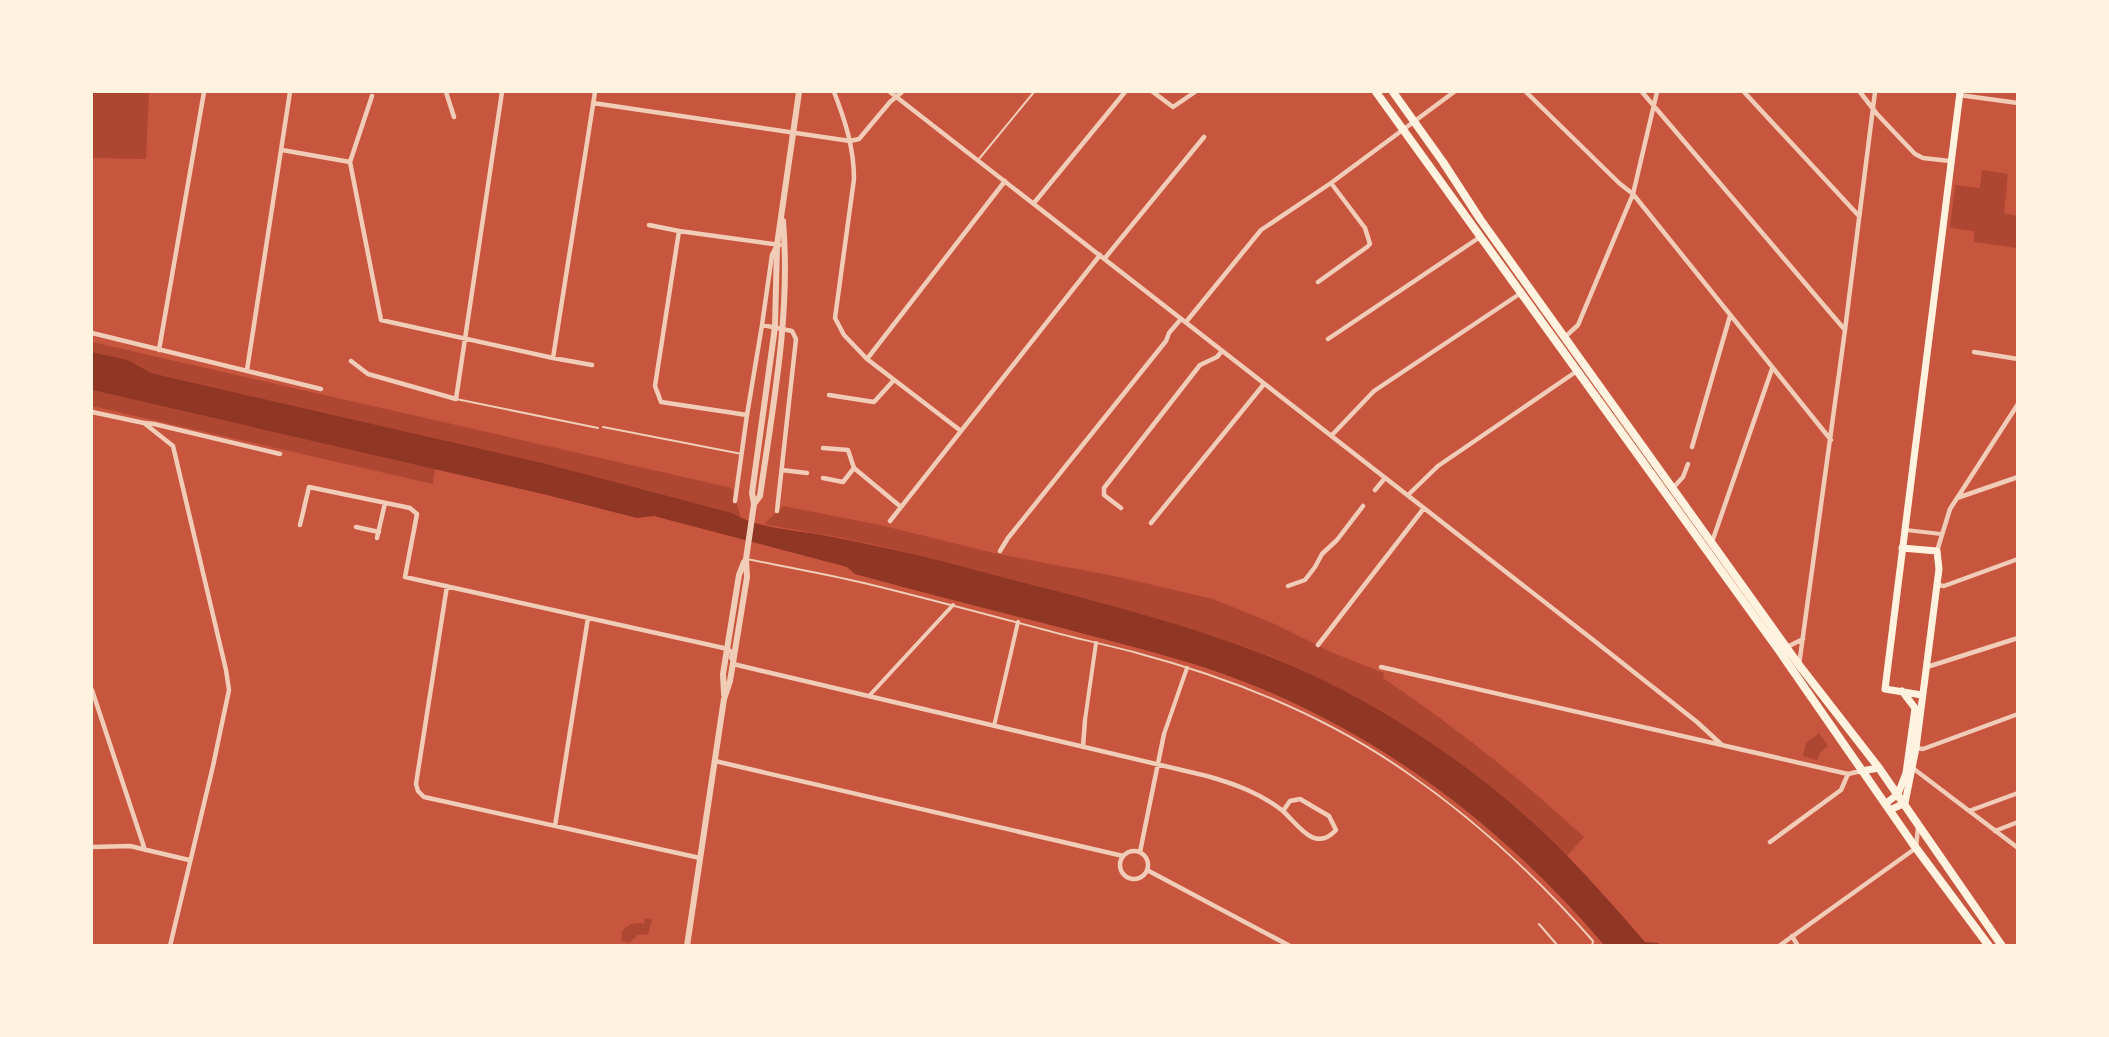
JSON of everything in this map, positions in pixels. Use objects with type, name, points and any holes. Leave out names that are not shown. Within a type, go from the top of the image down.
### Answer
[{"type":"main road","points":[[1376,92],[1773,644],[1916,848],[1989,945]]},
{"type":"main road","points":[[1393,92],[1443,162],[1470,206],[1799,665],[1905,803],[2002,945]]},
{"type":"main road","points":[[1922,694],[1886,689],[1960,93]]},
{"type":"main road","points":[[1887,807],[1898,794],[1916,748],[1939,568],[1937,551],[1902,548]]},
{"type":"main road","points":[[1902,691],[1915,708],[1905,803]]},
{"type":"main road","points":[[1861,771],[1879,768]]},
{"type":"main road","points":[[1887,807],[1905,803]]},
{"type":"street","points":[[159,350],[204,92]]},
{"type":"street","points":[[247,370],[290,92]]},
{"type":"street","points":[[446,92],[454,117]]},
{"type":"street","points":[[351,361],[368,374],[456,399],[502,92]]},
{"type":"street","points":[[552,358],[595,92]]},
{"type":"street","points":[[687,945],[724,699],[730,681],[747,577],[746,556],[754,504],[752,493],[775,327],[777,245],[799,92]]},
{"type":"street","points":[[834,92],[854,159],[854,179],[835,318],[844,335],[867,359],[961,431]]},
{"type":"street","points":[[890,92],[1332,435],[1697,722],[1722,746]]},
{"type":"street","points":[[593,103],[850,141],[859,139],[890,102],[902,92]]},
{"type":"street","points":[[1034,203],[1125,92]]},
{"type":"street","points":[[1153,92],[1173,107],[1195,92]]},
{"type":"street","points":[[1000,551],[1008,537],[1166,341],[1169,333],[1184,320],[1261,230],[1331,183],[1454,92]]},
{"type":"street","points":[[1526,92],[1633,194],[1831,440]]},
{"type":"street","points":[[1642,92],[1845,330]]},
{"type":"street","points":[[1565,337],[1578,325],[1633,194],[1657,92]]},
{"type":"street","points":[[1744,92],[1859,216]]},
{"type":"street","points":[[1860,92],[1915,154],[1923,158],[1950,161]]},
{"type":"street","points":[[1799,665],[1831,440],[1875,92]]},
{"type":"street","points":[[1960,93],[2018,103]]},
{"type":"street","points":[[372,96],[350,162],[381,320],[592,365]]},
{"type":"street","points":[[890,521],[1102,257],[1204,137]]},
{"type":"street","points":[[282,150],[350,162]]},
{"type":"street","points":[[867,359],[1005,181]]},
{"type":"street","points":[[1318,282],[1370,244],[1365,228],[1331,183]]},
{"type":"street","points":[[754,504],[759,496],[783,329],[786,246],[782,209]]},
{"type":"street","points":[[649,225],[786,246]]},
{"type":"street","points":[[680,231],[655,386],[661,402],[747,415]]},
{"type":"street","points":[[1328,339],[1481,236]]},
{"type":"street","points":[[735,501],[772,255],[777,245]]},
{"type":"street","points":[[1332,435],[1374,391],[1521,293]]},
{"type":"street","points":[[1692,447],[1730,316]]},
{"type":"street","points":[[762,325],[792,330],[796,339],[777,511]]},
{"type":"street","points":[[92,333],[321,389]]},
{"type":"street","points":[[1121,508],[1104,495],[1104,488],[1200,365],[1217,357],[1222,351]]},
{"type":"street","points":[[1974,352],[2018,359]]},
{"type":"street","points":[[1712,542],[1772,369]]},
{"type":"street","points":[[1408,495],[1438,466],[1577,371]]},
{"type":"street","points":[[829,395],[874,402],[894,380]]},
{"type":"street","points":[[1151,523],[1264,384]]},
{"type":"street","points":[[1937,551],[1950,508],[2018,404]]},
{"type":"street","points":[[92,412],[154,423],[280,454]]},
{"type":"street","points":[[144,423],[173,446],[229,690],[170,945]]},
{"type":"street","points":[[823,448],[848,450],[854,468],[901,507]]},
{"type":"street","points":[[1673,488],[1683,477],[1688,464]]},
{"type":"street","points":[[823,478],[843,482],[854,468]]},
{"type":"street","points":[[782,470],[807,473]]},
{"type":"street","points":[[1957,498],[2018,477]]},
{"type":"street","points":[[1375,490],[1385,478]]},
{"type":"street","points":[[300,525],[309,487],[410,508],[417,514],[405,577],[728,649],[732,653],[728,674],[730,681]]},
{"type":"street","points":[[356,526],[378,535],[385,503]]},
{"type":"street","points":[[1288,586],[1305,580],[1322,554],[1363,506]]},
{"type":"street","points":[[1318,645],[1424,508]]},
{"type":"street","points":[[1904,530],[1941,534]]},
{"type":"street","points":[[724,699],[723,674],[739,574],[746,556]]},
{"type":"street","points":[[1937,585],[1944,586],[2018,560]]},
{"type":"street","points":[[447,586],[416,784],[418,791],[424,797],[700,858]]},
{"type":"street","points":[[868,696],[953,605]]},
{"type":"street","points":[[555,826],[588,618]]},
{"type":"street","points":[[994,726],[1018,622]]},
{"type":"street","points":[[1927,667],[2018,638]]},
{"type":"street","points":[[1787,647],[1803,639]]},
{"type":"street","points":[[1083,747],[1096,643]]},
{"type":"street","points":[[733,664],[1207,776],[1246,788],[1269,800],[1309,837],[1319,840],[1330,837],[1336,830],[1329,816],[1300,799],[1290,801],[1283,811]]},
{"type":"street","points":[[1381,667],[1848,774],[1861,771]]},
{"type":"street","points":[[1140,852],[1164,734],[1186,668]]},
{"type":"street","points":[[92,690],[145,850]]},
{"type":"street","points":[[1916,748],[1923,749],[2018,714]]},
{"type":"street","points":[[715,761],[1123,856]]},
{"type":"street","points":[[1910,765],[2018,848]]},
{"type":"street","points":[[1770,842],[1841,790],[1848,774]]},
{"type":"street","points":[[1969,811],[2018,793]]},
{"type":"street","points":[[1995,831],[2018,822]]},
{"type":"street","points":[[1779,945],[1916,848],[1919,824]]},
{"type":"street","points":[[92,847],[130,846],[189,860]]},
{"type":"street","points":[[1131,851],[1140,852],[1146,858],[1147,870],[1136,879],[1127,877],[1121,870],[1120,861],[1131,851]]},
{"type":"street","points":[[1147,870],[1290,945]]},
{"type":"street","points":[[1792,936],[1798,945]]},
{"type":"lane","points":[[978,160],[1034,92]]},
{"type":"lane","points":[[456,399],[598,428]]},
{"type":"lane","points":[[603,427],[741,454]]},
{"type":"lane","points":[[746,556],[862,582],[1096,643],[1186,668],[1276,701],[1346,735],[1405,771],[1461,812],[1513,856],[1562,906],[1593,941],[1592,945]]},
{"type":"lane","points":[[1539,924],[1558,945]]},
{"type":"shaded area","points":[[92,92],[149,92],[146,159],[92,158]]},
{"type":"shaded area","points":[[1982,170],[2008,174],[2004,213],[2017,216],[2017,248],[1974,242],[1974,231],[1950,228],[1955,185],[1980,188]]},
{"type":"shaded area","points":[[92,342],[732,488],[741,518],[732,513],[547,464],[151,373],[128,360],[92,352]]},
{"type":"shaded area","points":[[92,352],[128,360],[151,373],[547,464],[732,513],[764,525],[902,551],[1112,606],[1234,643],[1273,658],[1345,692],[1381,711],[1449,755],[1542,831],[1608,899],[1645,942],[1660,945],[1604,945],[1563,899],[1519,856],[1473,816],[1424,779],[1373,746],[1320,716],[1264,690],[1206,668],[855,574],[847,567],[654,516],[637,518],[547,495],[92,390]]},
{"type":"shaded area","points":[[92,390],[435,469],[433,484],[92,406]]},
{"type":"shaded area","points":[[783,506],[880,525],[998,554],[1114,576],[1213,599],[1277,625],[1333,653],[1384,673],[1383,678],[1486,754],[1584,837],[1567,856],[1490,787],[1435,746],[1346,693],[1272,657],[1167,622],[932,559],[858,541],[764,524]]},
{"type":"shaded area","points":[[1819,733],[1828,746],[1817,760],[1803,756],[1806,743]]},
{"type":"shaded area","points":[[645,918],[652,920],[648,934],[638,935],[629,943],[621,940],[621,933],[626,928],[634,923],[644,924]]}]
